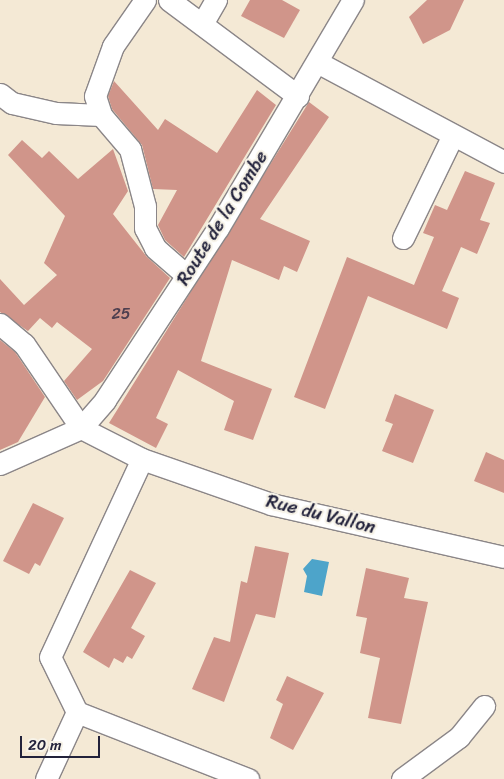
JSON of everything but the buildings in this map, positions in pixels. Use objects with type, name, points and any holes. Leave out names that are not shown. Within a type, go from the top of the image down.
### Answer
[{"type":"street","points":[[145,0],[100,74],[95,96],[100,115],[130,149],[145,206],[144,228],[155,248],[186,275]]},
{"type":"street","points":[[169,0],[298,96]]},
{"type":"street","points":[[202,24],[216,0]]},
{"type":"street","name":"Route de la Combe","points":[[81,428],[105,400],[186,275],[298,96],[353,0]]},
{"type":"street","points":[[317,62],[504,162]]},
{"type":"street","points":[[0,94],[12,103],[56,113],[100,115]]},
{"type":"street","points":[[403,238],[453,135]]},
{"type":"street","points":[[0,324],[24,344],[81,428],[0,464]]},
{"type":"street","name":"Rue du Vallon","points":[[81,428],[142,459],[271,504],[504,557]]},
{"type":"street","points":[[142,459],[50,657],[77,712],[248,779]]},
{"type":"street","points":[[402,779],[459,737],[484,706]]},
{"type":"street","points":[[46,779],[77,712]]},
{"type":"water","points":[[312,559],[329,562],[322,596],[304,592],[307,576],[303,569]]}]
